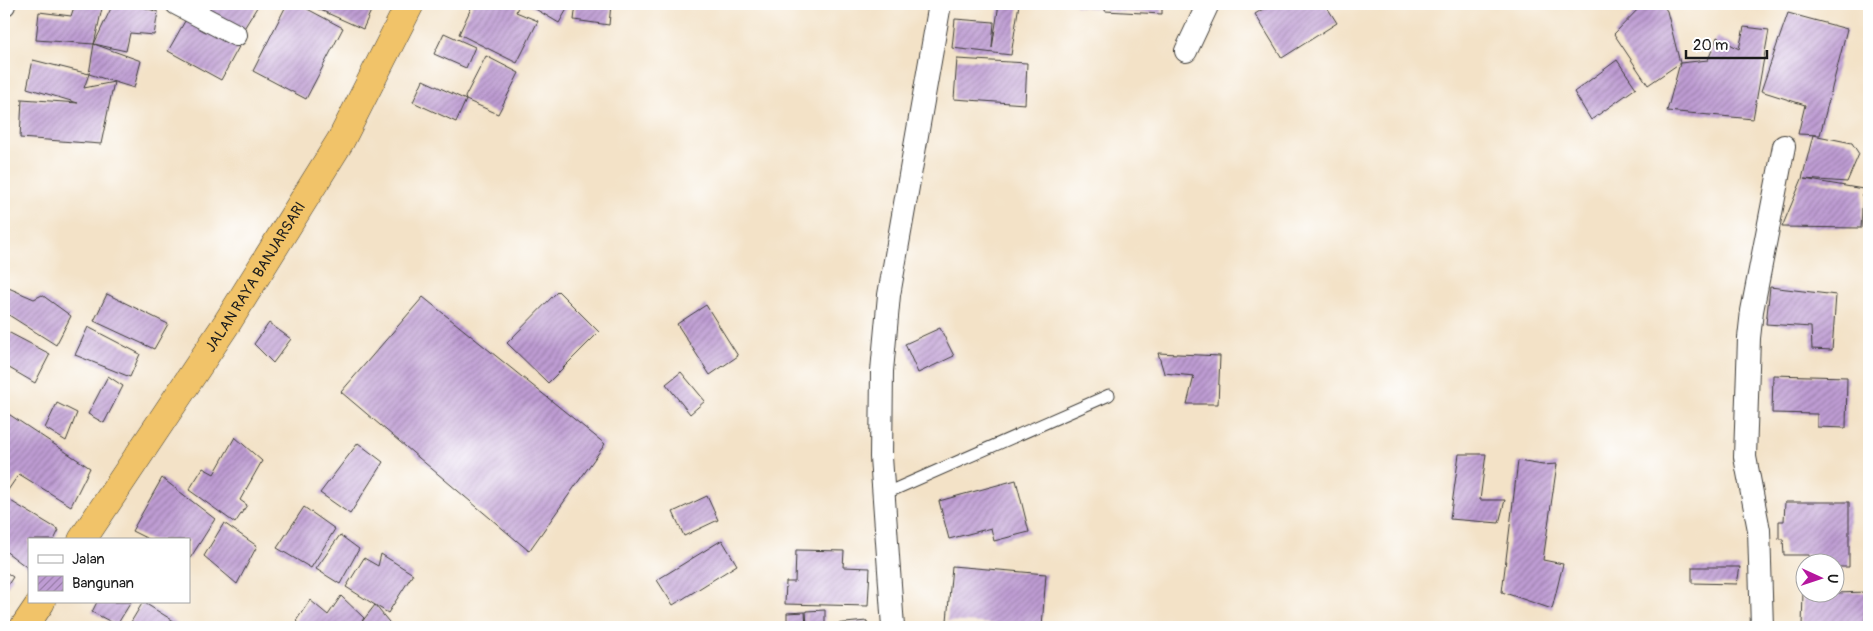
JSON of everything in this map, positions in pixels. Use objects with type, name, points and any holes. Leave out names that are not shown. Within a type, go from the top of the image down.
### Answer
[{"type":"highway","name":"JALAN RAYA BANJARSARI","points":[[83,538],[227,323],[341,140],[410,4]]},
{"type":"highway","points":[[24,627],[40,604]]},
{"type":"street","points":[[177,4],[236,35]]},
{"type":"street","points":[[893,627],[882,457],[882,371],[889,295],[940,4]]},
{"type":"street","points":[[1186,51],[1208,4]]},
{"type":"street","points":[[1762,627],[1759,530],[1745,457],[1749,338],[1752,312],[1784,146]]},
{"type":"lane","points":[[884,494],[1109,396]]},
{"type":"building","points":[[75,4],[103,4],[94,44],[36,40],[39,12],[71,16]]},
{"type":"building","points":[[113,4],[133,4],[158,12],[154,35],[130,33],[126,51],[94,44]]},
{"type":"building","points":[[196,4],[259,4],[240,35]]},
{"type":"building","points":[[287,4],[298,4],[343,28],[306,99],[253,71]]},
{"type":"building","points":[[307,4],[374,4],[363,29]]},
{"type":"building","points":[[473,4],[519,4],[516,12],[538,21],[517,63],[459,34]]},
{"type":"building","points":[[527,4],[570,4],[559,23]]},
{"type":"building","points":[[576,4],[611,4],[609,25],[574,20]]},
{"type":"building","points":[[999,4],[1019,4],[1011,55],[952,48],[955,19],[994,22],[992,48]]},
{"type":"building","points":[[1075,4],[1100,4],[1100,9],[1075,6]]},
{"type":"building","points":[[1106,4],[1162,4],[1162,14],[1105,11]]},
{"type":"building","points":[[1271,4],[1325,4],[1337,23],[1282,58],[1255,14]]},
{"type":"building","points":[[1643,4],[1662,4],[1667,11],[1680,63],[1648,85],[1614,34]]},
{"type":"building","points":[[1788,13],[1847,29],[1820,135],[1798,134],[1805,105],[1761,91]]},
{"type":"building","points":[[189,14],[241,43],[221,80],[168,51]]},
{"type":"building","points":[[1744,27],[1769,30],[1753,119],[1667,111],[1680,63],[1708,60],[1717,37],[1739,49]]},
{"type":"building","points":[[444,33],[475,47],[466,68],[434,54]]},
{"type":"building","points":[[94,44],[141,61],[134,88],[89,74]]},
{"type":"building","points":[[486,56],[519,73],[498,114],[466,100],[465,97]]},
{"type":"building","points":[[957,59],[1027,63],[1025,104],[954,99]]},
{"type":"building","points":[[33,60],[89,74],[84,88],[114,82],[101,144],[20,138],[22,99],[78,103],[27,88]]},
{"type":"building","points":[[1617,60],[1636,88],[1591,120],[1574,92]]},
{"type":"building","points":[[423,80],[466,100],[456,122],[413,102]]},
{"type":"building","points":[[1813,135],[1852,143],[1859,154],[1847,182],[1804,179],[1863,189],[1861,228],[1782,227],[1802,179]]},
{"type":"building","points":[[4,286],[34,299],[42,295],[71,316],[56,345],[4,312]]},
{"type":"building","points":[[1770,287],[1836,295],[1832,350],[1812,349],[1811,327],[1766,324]]},
{"type":"building","points":[[558,291],[599,332],[548,383],[507,343]]},
{"type":"building","points":[[107,294],[168,324],[154,349],[94,321]]},
{"type":"building","points":[[423,297],[605,444],[529,551],[341,392]]},
{"type":"building","points":[[706,305],[738,356],[710,375],[677,324]]},
{"type":"building","points":[[269,323],[291,339],[273,363],[254,344]]},
{"type":"building","points":[[88,327],[140,354],[130,377],[75,355]]},
{"type":"building","points":[[940,328],[954,356],[918,373],[905,344]]},
{"type":"building","points":[[8,332],[50,354],[35,383],[4,365],[4,337]]},
{"type":"building","points":[[1158,353],[1220,356],[1218,404],[1187,404],[1194,376],[1164,373]]},
{"type":"building","points":[[681,372],[705,401],[690,414],[666,384]]},
{"type":"building","points":[[1773,375],[1847,377],[1846,428],[1817,427],[1817,414],[1772,413]]},
{"type":"building","points":[[108,376],[123,386],[104,423],[88,414]]},
{"type":"building","points":[[57,403],[77,413],[66,441],[45,428]]},
{"type":"building","points":[[4,411],[90,468],[71,506],[19,474],[4,496]]},
{"type":"building","points":[[235,437],[262,461],[240,500],[247,505],[235,523],[189,490],[203,468],[214,474]]},
{"type":"building","points":[[358,443],[383,462],[350,514],[320,493]]},
{"type":"building","points":[[1459,454],[1486,454],[1480,500],[1505,500],[1499,523],[1450,519]]},
{"type":"building","points":[[1518,461],[1543,465],[1557,464],[1543,560],[1563,564],[1552,609],[1502,592]]},
{"type":"building","points":[[162,478],[215,519],[190,558],[190,538],[146,538],[132,531]]},
{"type":"building","points":[[1016,480],[1029,532],[994,541],[991,528],[949,539],[939,501]]},
{"type":"building","points":[[707,496],[718,520],[684,536],[673,512]]},
{"type":"building","points":[[4,497],[59,530],[55,538],[28,538],[28,568],[4,550]]},
{"type":"building","points":[[1785,502],[1849,502],[1849,567],[1846,567],[1846,554],[1784,555],[1783,539],[1779,539],[1779,521],[1784,521]]},
{"type":"building","points":[[304,507],[335,529],[311,568],[277,548]]},
{"type":"building","points":[[224,523],[257,546],[237,584],[204,556]]},
{"type":"building","points":[[340,535],[359,549],[340,584],[316,569]]},
{"type":"building","points":[[722,540],[737,565],[673,605],[657,580]]},
{"type":"building","points":[[796,550],[844,551],[843,567],[870,568],[868,606],[785,604],[786,582],[795,582]]},
{"type":"building","points":[[381,554],[413,574],[388,613],[346,587],[364,558],[378,566]]},
{"type":"building","points":[[952,566],[1046,574],[1042,627],[947,621]]},
{"type":"building","points":[[1692,567],[1740,567],[1737,584],[1692,583]]},
{"type":"building","points":[[4,571],[13,577],[4,591]]},
{"type":"building","points":[[1866,592],[1865,627],[1802,627],[1803,604],[1846,604],[1846,593]]},
{"type":"building","points":[[341,596],[364,618],[361,623],[375,605],[393,627],[302,627],[296,621],[310,600],[328,615]]},
{"type":"building","points":[[96,604],[130,604],[117,625],[92,612]]},
{"type":"building","points":[[142,604],[146,604],[177,623],[175,627],[128,627]]},
{"type":"building","points":[[825,610],[825,627],[807,627],[806,611]]},
{"type":"building","points":[[805,612],[806,627],[787,627],[787,613]]},
{"type":"building","points":[[867,621],[868,627],[834,627],[834,624]]}]
